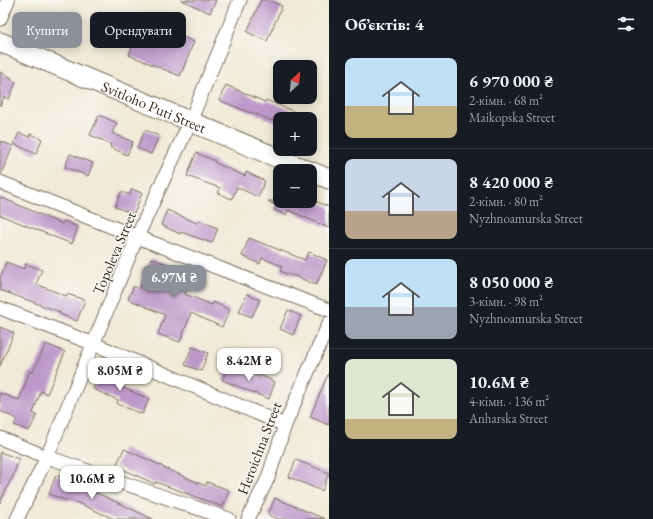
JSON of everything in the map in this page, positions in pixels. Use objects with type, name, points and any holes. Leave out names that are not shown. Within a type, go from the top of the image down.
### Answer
[{"type":"main road","name":"Svitloho Puti Street","points":[[0,42],[293,164]]},
{"type":"main road","name":"Svitloho Puti Street","points":[[317,174],[329,179]]},
{"type":"street","points":[[0,19],[8,0]]},
{"type":"street","name":"Topoleva Street","points":[[17,519],[47,457],[137,237],[190,122],[240,0]]},
{"type":"street","points":[[0,182],[137,237],[329,310]]},
{"type":"street","points":[[0,308],[94,344],[285,425]]},
{"type":"street","name":"Heroichna Street","points":[[248,519],[268,478],[285,425],[329,323]]},
{"type":"street","points":[[0,438],[47,457],[229,519]]},
{"type":"building","points":[[181,0],[216,0],[210,13]]},
{"type":"building","points":[[261,0],[268,0],[282,6],[267,41],[247,32]]},
{"type":"building","points":[[186,39],[194,42],[180,76],[129,55],[132,48],[186,48]]},
{"type":"building","points":[[0,72],[12,78],[11,80],[16,82],[9,99],[4,97],[0,106]]},
{"type":"building","points":[[226,85],[265,102],[266,100],[295,112],[273,112],[273,121],[219,100]]},
{"type":"building","points":[[99,115],[117,123],[112,133],[133,142],[127,155],[110,147],[111,144],[90,135]]},
{"type":"building","points":[[145,130],[159,136],[151,154],[137,148]]},
{"type":"building","points":[[19,133],[29,137],[30,134],[42,139],[36,154],[14,144]]},
{"type":"building","points":[[0,141],[13,146],[1,174],[0,174]]},
{"type":"building","points":[[196,153],[245,176],[246,172],[265,181],[258,197],[237,187],[232,199],[218,193],[220,188],[187,176]]},
{"type":"building","points":[[70,154],[93,163],[88,176],[65,167]]},
{"type":"building","points":[[132,189],[142,193],[134,214],[115,207],[121,192],[130,195]]},
{"type":"building","points":[[0,197],[62,224],[63,221],[78,227],[72,244],[0,215]]},
{"type":"building","points":[[317,202],[329,207],[329,228],[288,210],[286,215],[274,210],[275,208],[317,208]]},
{"type":"building","points":[[167,210],[197,223],[198,220],[218,228],[212,243],[181,232],[180,234],[161,225]]},
{"type":"building","points":[[249,238],[305,260],[309,252],[327,260],[316,285],[280,271],[282,266],[262,258],[260,264],[242,256]]},
{"type":"building","points":[[151,258],[194,272],[185,294],[212,305],[213,302],[230,310],[222,327],[191,313],[180,342],[158,334],[165,315],[128,299],[134,286],[139,289]]},
{"type":"building","points":[[6,262],[24,269],[26,264],[42,270],[36,284],[66,296],[67,294],[85,300],[77,321],[60,314],[60,312],[0,290],[0,278]]},
{"type":"building","points":[[247,294],[260,300],[252,317],[239,312]]},
{"type":"building","points":[[288,310],[301,316],[293,335],[280,329]]},
{"type":"building","points":[[0,327],[14,333],[0,366]]},
{"type":"building","points":[[46,344],[65,352],[47,394],[41,391],[33,413],[37,415],[29,431],[14,425],[17,419],[0,411],[0,393],[19,400],[30,371],[33,372]]},
{"type":"building","points":[[192,347],[208,353],[201,371],[185,365]]},
{"type":"building","points":[[229,365],[259,377],[260,375],[275,382],[269,399],[222,380]]},
{"type":"building","points":[[102,369],[125,379],[121,387],[149,399],[142,414],[117,404],[118,400],[93,389]]},
{"type":"building","points":[[329,372],[329,425],[310,417]]},
{"type":"building","points":[[124,449],[206,486],[207,482],[229,490],[223,507],[156,482],[155,484],[116,466]]},
{"type":"building","points":[[0,452],[19,459],[12,479],[0,503]]},
{"type":"building","points":[[296,460],[329,473],[322,491],[289,477]]},
{"type":"building","points":[[56,475],[153,519],[114,519],[69,499],[68,501],[49,494]]},
{"type":"building","points":[[275,498],[325,519],[278,519],[268,515]]}]
